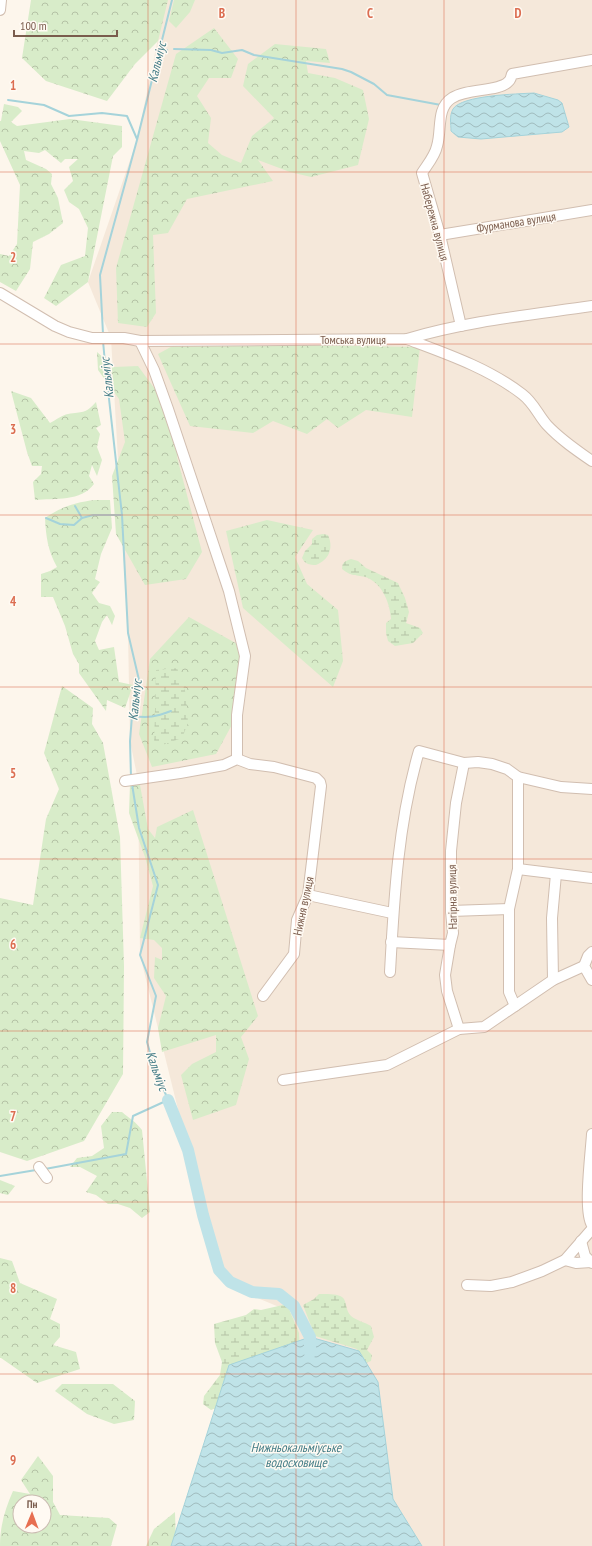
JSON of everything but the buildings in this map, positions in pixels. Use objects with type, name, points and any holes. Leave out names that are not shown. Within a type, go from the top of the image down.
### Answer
[{"type":"street","points":[[0,10],[1,0]]},
{"type":"street","name":"Набережна вулиця","points":[[461,326],[440,235],[422,173],[437,148],[443,105],[452,98],[468,92],[505,85],[512,74],[592,60]]},
{"type":"street","name":"Фурманова вулиця","points":[[440,235],[592,210]]},
{"type":"street","name":"Томська вулиця","points":[[0,293],[56,326],[84,337],[124,338],[140,341],[407,339],[461,326],[592,306]]},
{"type":"street","points":[[407,339],[464,360],[509,385],[524,395],[556,435],[592,461]]},
{"type":"street","points":[[125,781],[224,765],[237,758],[237,715],[245,656],[229,591],[168,409],[154,370],[140,341]]},
{"type":"street","points":[[390,972],[392,913],[398,857],[413,773],[419,751],[464,763],[478,762],[492,764],[507,769],[518,777],[561,787],[592,789]]},
{"type":"street","name":"Нижня вулиця","points":[[237,758],[250,764],[274,767],[316,778],[320,782],[321,786],[308,895],[297,920],[294,954],[263,996]]},
{"type":"street","name":"Нагірна вулиця","points":[[459,1029],[451,1006],[445,975],[453,933],[451,911],[451,851],[456,803],[464,763]]},
{"type":"street","points":[[515,1006],[509,992],[509,909],[518,869],[518,777]]},
{"type":"street","points":[[518,869],[592,878]]},
{"type":"street","points":[[553,980],[552,918],[556,874]]},
{"type":"street","points":[[308,895],[392,913]]},
{"type":"street","points":[[451,911],[509,909]]},
{"type":"street","points":[[391,942],[450,945]]},
{"type":"street","points":[[283,1080],[387,1065],[459,1029],[484,1027],[553,980],[584,966],[588,956],[592,952]]},
{"type":"street","points":[[584,966],[592,980]]},
{"type":"street","points":[[592,1134],[588,1205],[589,1221],[592,1225]]},
{"type":"street","points":[[39,1167],[47,1178]]},
{"type":"street","points":[[467,1285],[491,1286],[512,1282],[542,1271],[565,1260],[592,1229]]},
{"type":"street","points":[[581,1241],[584,1256],[591,1262]]},
{"type":"street","points":[[565,1260],[576,1263],[591,1262]]},
{"type":"shaded area","points":[[166,0],[592,0],[592,1546],[351,1546],[291,1312],[224,1284],[188,1150],[140,955],[138,780],[130,741],[128,633],[111,338],[88,282],[137,140]]},
{"type":"green space","points":[[31,0],[168,0],[158,41],[135,64],[107,101],[46,81],[22,58]]},
{"type":"green space","points":[[174,0],[195,0],[190,12],[176,28],[169,21]]},
{"type":"green space","points":[[214,28],[238,59],[231,78],[209,78],[197,96],[211,118],[208,143],[222,155],[241,163],[252,136],[274,118],[243,86],[248,64],[275,44],[326,49],[330,63],[306,61],[308,73],[335,78],[363,90],[369,119],[358,165],[311,177],[290,172],[258,160],[273,181],[187,199],[168,233],[153,235],[156,313],[147,327],[118,323],[116,268],[176,54]]},
{"type":"green space","points":[[4,104],[18,107],[22,111],[11,122],[17,126],[70,119],[122,126],[122,147],[113,156],[88,282],[56,306],[44,298],[61,265],[85,256],[88,228],[79,209],[69,202],[64,190],[73,181],[69,167],[78,159],[65,159],[61,163],[45,150],[39,153],[24,151],[26,160],[46,169],[52,174],[51,184],[58,198],[63,223],[49,234],[33,242],[30,269],[16,291],[0,282],[0,254],[9,256],[17,244],[20,185],[0,141],[0,121]]},
{"type":"green space","points":[[178,343],[420,347],[412,417],[366,410],[338,428],[327,419],[307,434],[273,421],[253,433],[190,426],[158,354]]},
{"type":"green space","points":[[97,352],[114,367],[138,366],[160,396],[180,452],[177,457],[202,552],[186,579],[145,585],[116,534],[112,476],[125,442],[119,399],[98,370]]},
{"type":"green space","points":[[11,391],[31,398],[50,423],[61,416],[86,411],[96,402],[101,425],[96,428],[100,434],[97,447],[102,460],[97,476],[92,465],[89,476],[94,484],[89,490],[82,494],[67,498],[35,500],[33,482],[41,474],[42,466],[32,466]]},
{"type":"green space","points":[[95,500],[110,500],[112,528],[101,554],[95,579],[100,582],[92,593],[99,603],[110,606],[115,616],[112,625],[107,615],[102,622],[95,641],[99,650],[114,647],[119,682],[133,685],[125,708],[107,700],[106,711],[79,673],[79,664],[73,654],[65,626],[53,597],[41,597],[41,574],[57,567],[51,555],[48,544],[45,518],[69,506]]},
{"type":"green space","points":[[267,520],[313,530],[295,557],[307,584],[338,610],[343,661],[333,687],[243,608],[226,531]]},
{"type":"green space","points":[[317,535],[328,535],[330,540],[330,549],[327,557],[316,565],[311,565],[304,562],[302,558],[305,551],[312,544],[312,539]]},
{"type":"green space","points":[[351,559],[358,561],[366,568],[398,583],[405,598],[409,612],[406,623],[420,628],[423,633],[413,643],[395,646],[388,641],[386,623],[391,619],[385,596],[378,585],[373,581],[368,578],[349,574],[342,569],[344,562]]},
{"type":"green space","points":[[189,617],[248,650],[234,721],[216,754],[152,767],[139,734],[150,659]]},
{"type":"green space","points":[[177,668],[186,694],[188,723],[182,738],[154,748],[156,670]]},
{"type":"green space","points":[[62,686],[93,708],[92,724],[103,743],[120,837],[124,966],[123,1074],[84,1141],[27,1161],[0,1152],[0,898],[33,905],[46,819],[59,789],[44,753]]},
{"type":"green space","points":[[130,784],[140,785],[148,829],[155,838],[157,827],[193,810],[258,1016],[241,1037],[249,1059],[236,1105],[193,1120],[181,1075],[192,1064],[216,1052],[216,1035],[162,1052],[158,1028],[166,996],[154,978],[155,957],[162,960],[162,948],[154,940],[140,938],[153,886],[145,857],[129,813]]},
{"type":"green space","points":[[112,1112],[122,1112],[135,1122],[142,1130],[150,1212],[142,1218],[130,1208],[118,1204],[108,1204],[96,1195],[86,1192],[97,1176],[80,1167],[70,1167],[77,1158],[92,1156],[104,1148],[101,1126]]},
{"type":"green space","points":[[0,1180],[15,1186],[8,1195],[0,1193]]},
{"type":"green space","points":[[0,1258],[12,1261],[20,1283],[57,1299],[50,1319],[60,1324],[60,1337],[53,1345],[76,1352],[80,1369],[37,1383],[0,1358]]},
{"type":"green space","points":[[319,1294],[333,1294],[342,1297],[351,1316],[371,1326],[374,1337],[367,1350],[372,1355],[371,1361],[363,1364],[357,1349],[315,1336],[303,1305],[314,1299]]},
{"type":"green space","points":[[287,1304],[299,1333],[300,1350],[226,1404],[211,1410],[203,1404],[204,1396],[220,1375],[222,1362],[215,1343],[214,1324],[246,1315],[254,1309],[261,1310]]},
{"type":"green space","points":[[62,1384],[113,1384],[135,1401],[134,1420],[114,1424],[87,1414],[55,1391]]},
{"type":"green space","points":[[38,1456],[53,1476],[53,1502],[60,1515],[109,1518],[117,1525],[111,1546],[0,1546],[4,1518],[8,1504],[13,1491],[30,1494],[21,1480]]},
{"type":"green space","points":[[175,1512],[176,1546],[146,1546],[154,1529]]},
{"type":"water","points":[[534,93],[558,100],[562,103],[569,127],[562,132],[481,139],[458,137],[451,131],[451,114],[453,109],[458,104],[490,96]]},
{"type":"water","name":"Нижньокальміуське водосховище","points":[[310,1337],[359,1351],[378,1382],[393,1499],[422,1546],[171,1546],[229,1365]]},
{"type":"waterway","name":"Кальміус","points":[[103,334],[100,275],[137,140],[172,0]]},
{"type":"waterway","points":[[174,49],[211,50],[222,53],[242,50],[254,55],[342,69],[374,84],[387,95],[441,105]]},
{"type":"waterway","name":"Кальміус","points":[[159,51],[167,50]]},
{"type":"waterway","points":[[8,100],[44,105],[69,116],[102,113],[127,116],[137,139]]},
{"type":"waterway","name":"Кальміус","points":[[103,341],[122,515],[128,633],[139,680],[132,716],[130,741],[131,777]]},
{"type":"waterway","points":[[75,506],[82,518]]},
{"type":"waterway","points":[[46,518],[60,524],[74,525],[82,518],[93,515],[122,515]]},
{"type":"waterway","points":[[132,716],[143,717],[161,715],[171,711]]},
{"type":"waterway","name":"Кальміус","points":[[45,1169],[126,1154],[133,1116],[168,1100],[153,1063],[147,1042],[156,996],[140,955],[158,885],[139,828],[132,784]]},
{"type":"waterway","name":"Кальміус","points":[[168,1100],[188,1150],[203,1215],[219,1270],[230,1282],[252,1292],[279,1294],[294,1306],[310,1337],[310,1353]]},
{"type":"waterway","points":[[0,1176],[36,1170]]}]
